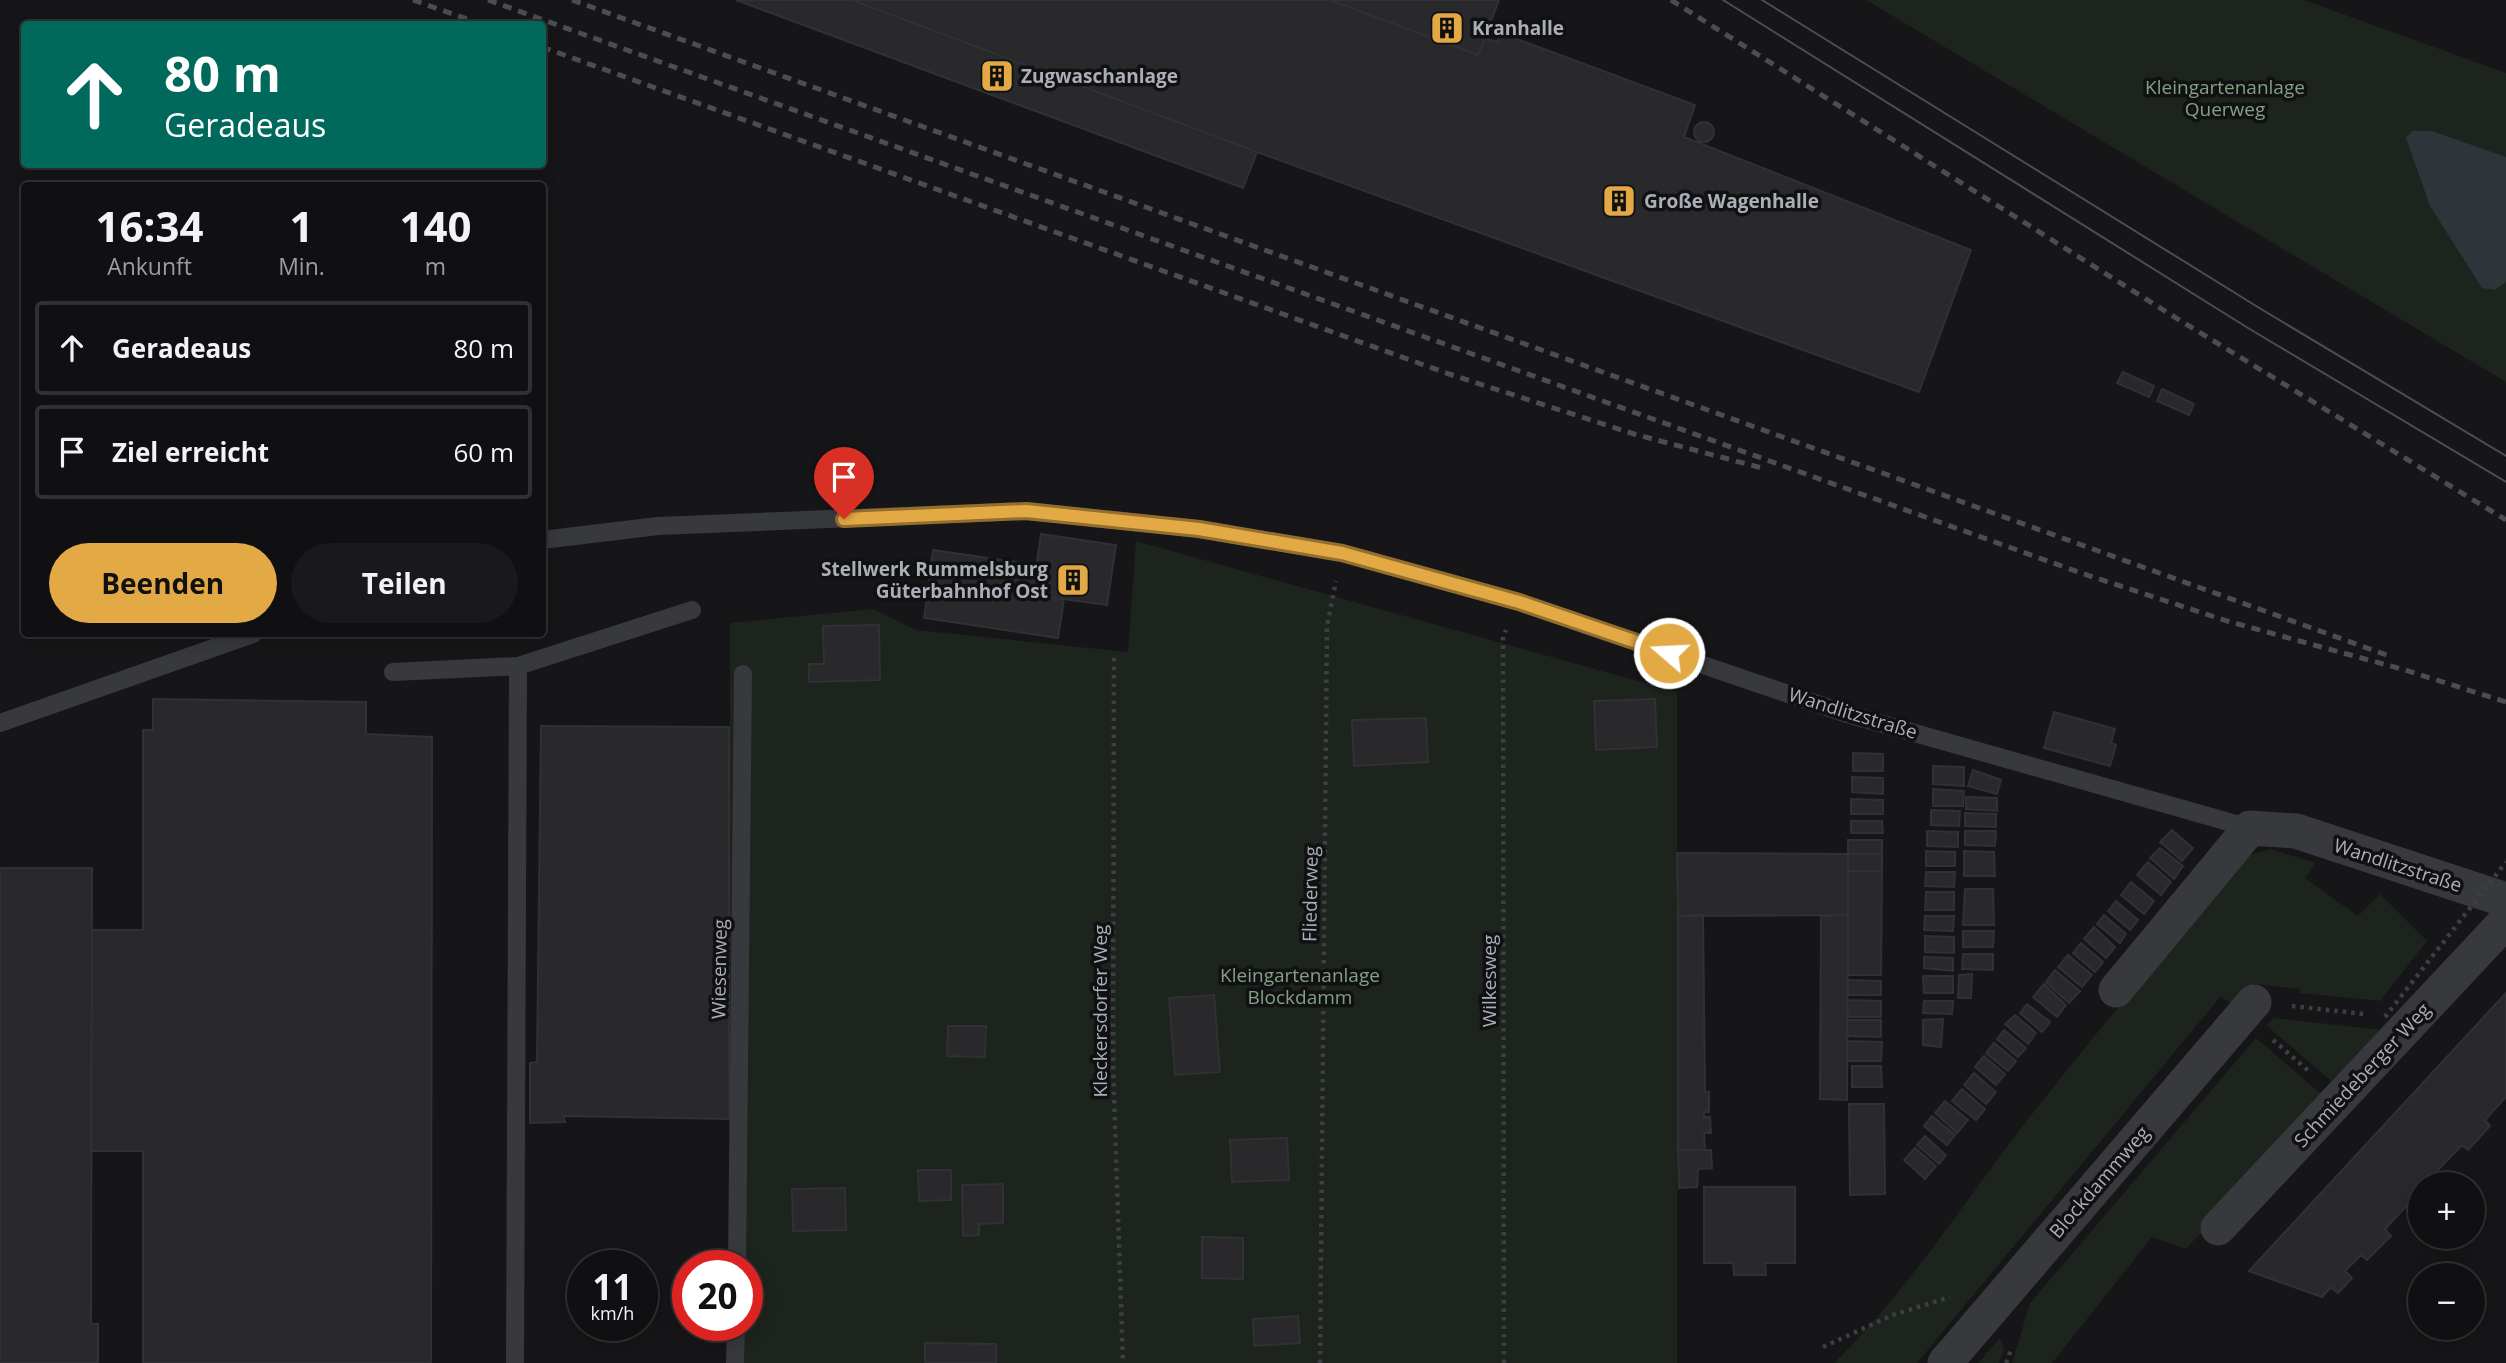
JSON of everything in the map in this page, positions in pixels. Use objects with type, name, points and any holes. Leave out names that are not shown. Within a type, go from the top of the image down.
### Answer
[{"type":"street","name":"Wandlitzstraße","points":[[2250,828],[2296,831],[2506,900]]},
{"type":"street","points":[[2116,990],[2250,828]]},
{"type":"street","name":"Schmiedeberger Weg","points":[[2218,1228],[2506,921]]},
{"type":"street","name":"Blockdammweg","points":[[1945,1363],[2249,1008]]},
{"type":"lane","name":"Wandlitzstraße","points":[[546,540],[658,526],[1026,511],[1199,529],[1342,553],[1519,602],[1844,713],[2250,828]]},
{"type":"lane","points":[[393,672],[518,666],[692,610]]},
{"type":"lane","points":[[0,723],[244,637]]},
{"type":"lane","points":[[514,1363],[518,666]]},
{"type":"lane","name":"Wiesenweg","points":[[737,1250],[743,674]]},
{"type":"lane","points":[[736,1341],[736,1363]]},
{"type":"path","name":"Fliederweg","points":[[1320,1363],[1327,626],[1342,553]]},
{"type":"path","name":"Wilkesweg","points":[[1504,1363],[1503,637],[1519,602]]},
{"type":"path","name":"Kleckersdorfer Weg","points":[[1114,658],[1113,1065],[1123,1363]]},
{"type":"path","points":[[2249,1008],[2385,1017],[2506,862]]},
{"type":"path","points":[[2249,1008],[2318,1080]]},
{"type":"path","points":[[1823,1347],[1893,1315],[1960,1294]]},
{"type":"green space","name":"Kleingartenanlage Querweg","points":[[1866,0],[2304,0],[2506,73],[2506,382]]},
{"type":"green space","name":"Kleingartenanlage Blockdamm","points":[[1136,541],[1677,692],[1677,1363],[730,1363],[730,1341],[763,1341],[763,1250],[730,1250],[730,623],[873,609],[916,630],[1128,652]]},
{"type":"green space","points":[[2270,849],[2316,863],[2305,878],[2358,916],[2380,894],[2427,941],[2380,1001],[2300,993],[2300,989],[2254,984],[2253,995],[2238,1010],[2221,996],[1917,1363],[1834,1363],[1883,1311],[2098,1031],[2246,856]]},
{"type":"green space","points":[[2274,1018],[2391,1031],[2337,1086],[2266,1025]]},
{"type":"green space","points":[[2256,1038],[2326,1098],[2186,1249],[2152,1237],[2052,1363],[2012,1363],[2030,1303]]},
{"type":"green space","points":[[2000,1338],[2004,1350],[1999,1363],[1978,1363]]},
{"type":"shaded area","points":[[2412,131],[2432,131],[2506,157],[2506,282],[2495,290],[2482,288],[2430,206],[2406,138]]},
{"type":"building","name":"Zugwaschanlage","points":[[736,0],[852,0],[1257,152],[1243,188]]},
{"type":"building","name":"Große Wagenhalle","points":[[852,0],[1330,0],[1478,55],[1485,38],[1497,42],[1501,33],[1695,105],[1684,137],[1971,250],[1919,392],[1257,152]]},
{"type":"building","name":"Kranhalle","points":[[1330,0],[1499,0],[1478,55]]},
{"type":"building","points":[[1704,122],[1711,125],[1714,132],[1711,139],[1704,142],[1697,139],[1694,132],[1697,125]]},
{"type":"building","points":[[2123,372],[2154,386],[2149,397],[2117,383]]},
{"type":"building","points":[[2162,389],[2194,404],[2189,415],[2157,401]]},
{"type":"building","name":"Stellwerk Rummelsburg Güterbahnhof Ost","points":[[1041,534],[1116,545],[1107,605],[1032,595]]},
{"type":"building","points":[[933,550],[1036,565],[1032,595],[1064,599],[1058,638],[924,618]]},
{"type":"building","points":[[879,625],[880,680],[809,682],[809,664],[824,664],[823,626]]},
{"type":"building","points":[[153,699],[366,702],[366,734],[432,737],[431,1363],[143,1363],[143,1151],[91,1151],[92,930],[143,930],[143,730],[153,730]]},
{"type":"building","points":[[1655,699],[1657,747],[1596,750],[1594,701]]},
{"type":"building","points":[[2054,712],[2115,729],[2111,743],[2116,745],[2110,766],[2044,748]]},
{"type":"building","points":[[1426,718],[1428,762],[1354,766],[1352,720]]},
{"type":"building","points":[[541,726],[729,727],[729,1119],[563,1116],[565,1122],[530,1123],[530,1063],[537,1062]]},
{"type":"building","points":[[1853,753],[1883,754],[1883,771],[1853,771]]},
{"type":"building","points":[[1933,766],[1964,767],[1964,786],[1933,784]]},
{"type":"building","points":[[1973,770],[2001,780],[1997,794],[1968,786]]},
{"type":"building","points":[[1852,777],[1883,778],[1883,794],[1852,792]]},
{"type":"building","points":[[1933,789],[1964,791],[1963,806],[1933,806]]},
{"type":"building","points":[[1966,797],[1997,798],[1997,811],[1966,809]]},
{"type":"building","points":[[1851,799],[1883,800],[1883,814],[1851,814]]},
{"type":"building","points":[[1931,810],[1960,811],[1959,826],[1931,825]]},
{"type":"building","points":[[1965,813],[1996,814],[1996,827],[1965,826]]},
{"type":"building","points":[[1851,821],[1882,821],[1883,833],[1851,833]]},
{"type":"building","points":[[2172,830],[2193,848],[2182,861],[2160,842]]},
{"type":"building","points":[[1927,831],[1958,832],[1958,847],[1927,846]]},
{"type":"building","points":[[1965,831],[1996,831],[1995,846],[1965,845]]},
{"type":"building","points":[[1848,840],[1882,840],[1882,854],[1848,854]]},
{"type":"building","points":[[2160,848],[2183,866],[2174,879],[2150,858]]},
{"type":"building","points":[[1926,851],[1955,852],[1955,866],[1926,866]]},
{"type":"building","points":[[1964,851],[1994,852],[1995,876],[1964,876]]},
{"type":"building","points":[[1677,853],[1848,854],[1848,915],[1678,916]]},
{"type":"building","points":[[1848,854],[1882,854],[1882,871],[1848,871]]},
{"type":"building","points":[[2148,862],[2171,882],[2161,895],[2137,875]]},
{"type":"building","points":[[0,868],[92,868],[91,1324],[98,1324],[98,1363],[0,1363]]},
{"type":"building","points":[[1848,871],[1882,871],[1881,975],[1848,975]]},
{"type":"building","points":[[1926,872],[1955,872],[1954,887],[1925,886]]},
{"type":"building","points":[[2131,882],[2154,901],[2144,914],[2121,895]]},
{"type":"building","points":[[1965,889],[1993,889],[1994,925],[1963,925]]},
{"type":"building","points":[[1926,892],[1954,892],[1954,910],[1925,910]]},
{"type":"building","points":[[2116,901],[2138,920],[2130,930],[2108,911]]},
{"type":"building","points":[[1703,915],[1705,1092],[1709,1092],[1709,1112],[1704,1112],[1704,1117],[1710,1117],[1711,1133],[1704,1133],[1705,1150],[1678,1150],[1678,916]]},
{"type":"building","points":[[1848,915],[1847,1100],[1820,1099],[1821,916]]},
{"type":"building","points":[[2104,915],[2126,934],[2120,943],[2097,924]]},
{"type":"building","points":[[1925,916],[1954,916],[1953,931],[1924,930]]},
{"type":"building","points":[[2094,927],[2115,947],[2106,958],[2084,939]]},
{"type":"building","points":[[1963,931],[1994,931],[1993,947],[1963,947]]},
{"type":"building","points":[[1925,936],[1954,937],[1954,953],[1925,952]]},
{"type":"building","points":[[2081,943],[2103,962],[2095,972],[2073,953]]},
{"type":"building","points":[[1963,954],[1993,954],[1993,970],[1962,969]]},
{"type":"building","points":[[2068,955],[2092,975],[2082,987],[2058,967]]},
{"type":"building","points":[[1924,957],[1953,958],[1953,971],[1924,968]]},
{"type":"building","points":[[2055,970],[2080,991],[2069,1003],[2046,982]]},
{"type":"building","points":[[1972,974],[1971,998],[1958,998],[1959,975]]},
{"type":"building","points":[[1923,976],[1953,976],[1953,993],[1924,993]]},
{"type":"building","points":[[1848,980],[1881,981],[1881,995],[1848,995]]},
{"type":"building","points":[[2044,984],[2066,1005],[2057,1017],[2033,997]]},
{"type":"building","points":[[2506,993],[2506,1097],[2485,1120],[2490,1126],[2468,1150],[2462,1145],[2436,1172],[2408,1172],[2408,1204],[2385,1229],[2391,1236],[2367,1260],[2361,1255],[2345,1271],[2352,1278],[2338,1293],[2331,1287],[2322,1297],[2249,1271]]},
{"type":"building","points":[[1214,995],[1220,1072],[1175,1075],[1169,998]]},
{"type":"building","points":[[1847,1000],[1881,1001],[1881,1017],[1848,1017]]},
{"type":"building","points":[[1924,1001],[1953,1001],[1952,1014],[1923,1013]]},
{"type":"building","points":[[2027,1004],[2050,1022],[2042,1032],[2020,1013]]},
{"type":"building","points":[[2015,1015],[2036,1033],[2028,1044],[2005,1024]]},
{"type":"building","points":[[1943,1019],[1941,1047],[1923,1045],[1923,1020]]},
{"type":"building","points":[[1847,1020],[1881,1020],[1881,1037],[1847,1036]]},
{"type":"building","points":[[948,1026],[986,1026],[985,1057],[947,1056]]},
{"type":"building","points":[[2004,1030],[2026,1048],[2018,1057],[1997,1039]]},
{"type":"building","points":[[1847,1041],[1882,1042],[1881,1061],[1847,1061]]},
{"type":"building","points":[[1994,1043],[2016,1061],[2008,1071],[1986,1053]]},
{"type":"building","points":[[1984,1056],[2005,1074],[1996,1085],[1975,1067]]},
{"type":"building","points":[[1852,1066],[1881,1066],[1882,1087],[1852,1087]]},
{"type":"building","points":[[1974,1073],[1996,1092],[1986,1104],[1964,1085]]},
{"type":"building","points":[[1962,1089],[1985,1109],[1976,1120],[1952,1101]]},
{"type":"building","points":[[1945,1101],[1968,1120],[1957,1133],[1935,1113]]},
{"type":"building","points":[[1849,1104],[1884,1104],[1885,1194],[1850,1195]]},
{"type":"building","points":[[1932,1116],[1955,1135],[1947,1145],[1924,1126]]},
{"type":"building","points":[[1925,1136],[1946,1155],[1939,1164],[1917,1145]]},
{"type":"building","points":[[1287,1138],[1289,1180],[1232,1182],[1230,1140]]},
{"type":"building","points":[[1915,1148],[1936,1166],[1925,1179],[1904,1160]]},
{"type":"building","points":[[1678,1150],[1711,1150],[1712,1168],[1698,1169],[1697,1187],[1679,1188]]},
{"type":"building","points":[[918,1170],[951,1170],[951,1200],[919,1201]]},
{"type":"building","points":[[1003,1184],[1003,1223],[979,1224],[979,1235],[963,1236],[962,1185]]},
{"type":"building","points":[[1704,1187],[1795,1187],[1795,1263],[1765,1263],[1766,1275],[1734,1275],[1733,1263],[1704,1263]]},
{"type":"building","points":[[845,1188],[846,1230],[793,1231],[792,1189]]},
{"type":"building","points":[[1202,1237],[1243,1238],[1243,1279],[1202,1278]]},
{"type":"building","points":[[1298,1316],[1300,1343],[1254,1346],[1253,1319]]},
{"type":"building","points":[[925,1343],[996,1344],[996,1363],[925,1363]]},
{"type":"tram line","points":[[1723,0],[2248,328],[2506,482]]},
{"type":"tram line","points":[[1762,0],[2261,309],[2506,456]]},
{"type":"railway","points":[[413,0],[472,21]]},
{"type":"railway","points":[[488,0],[2081,573],[2227,621],[2405,670],[2506,702]]},
{"type":"railway","points":[[572,0],[2392,657]]},
{"type":"railway","points":[[1671,0],[2168,313],[2506,520]]},
{"type":"railway","points":[[546,48],[1449,374],[1634,434],[1762,468]]},
{"type":"place","name":"Kranhalle","points":[[1447,28]]},
{"type":"place","name":"Zugwaschanlage","points":[[997,76]]},
{"type":"place","name":"Große Wagenhalle","points":[[1619,201]]},
{"type":"place","name":"Stellwerk Rummelsburg Güterbahnhof Ost","points":[[1073,580]]},
{"type":"route","points":[[844,519],[1026,511],[1199,529],[1342,553],[1519,602],[1669,653]]}]
